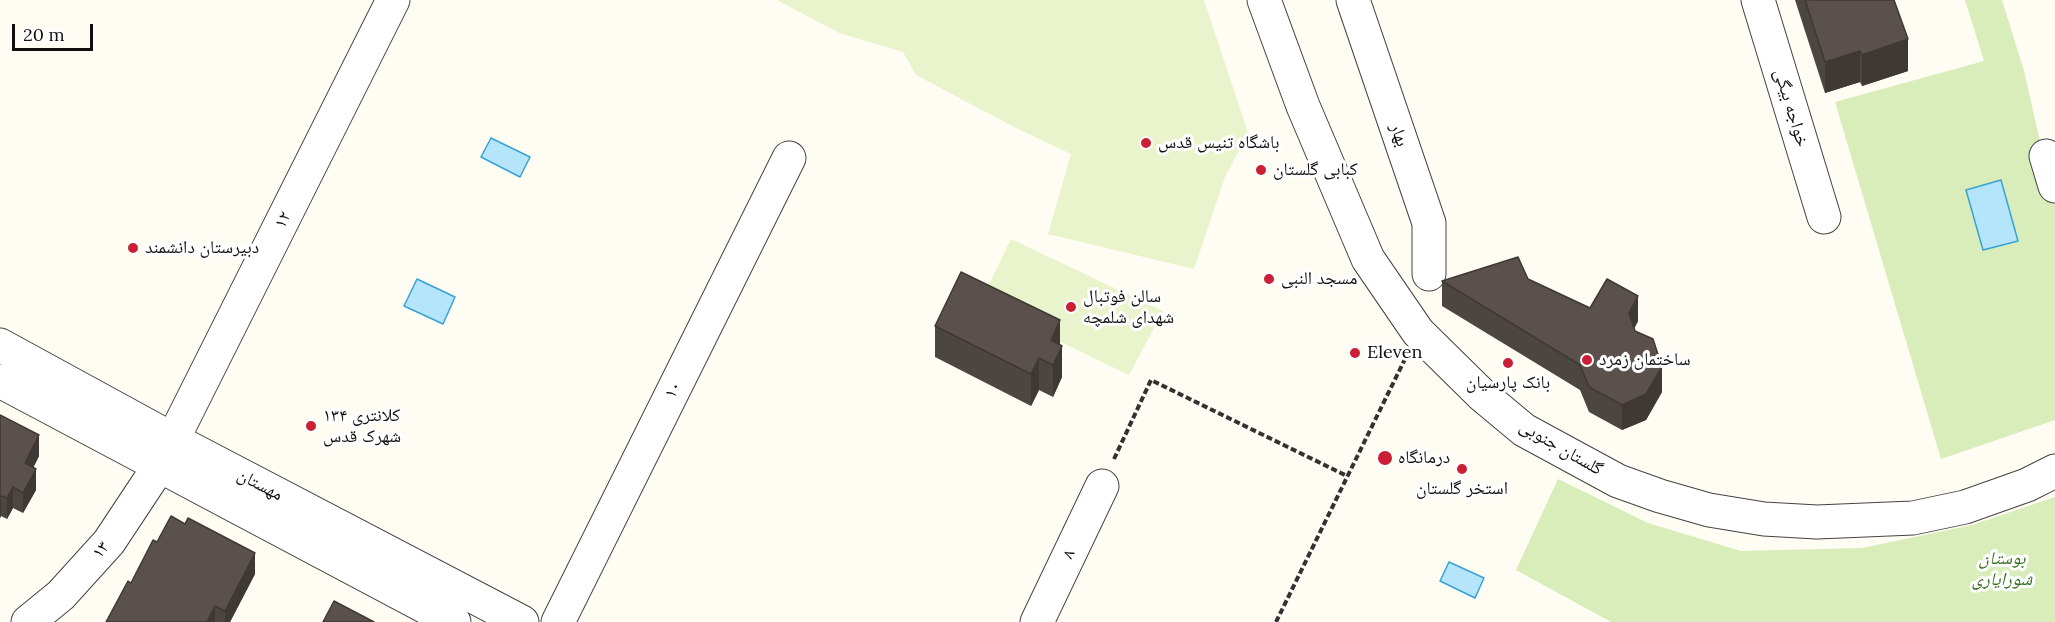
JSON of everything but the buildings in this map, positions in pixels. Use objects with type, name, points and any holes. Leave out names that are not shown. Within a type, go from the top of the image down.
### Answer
[{"type":"street","name":"۱۲","points":[[166,452],[393,0]]},
{"type":"street","name":"گلستان جنوبی","points":[[1264,0],[1303,106],[1368,259],[1418,332],[1482,395],[1524,430],[1618,480],[1660,496],[1709,510],[1764,519],[1818,522],[1913,518],[1965,507],[2027,485],[2055,471]]},
{"type":"street","name":"بهار","points":[[1353,0],[1430,223],[1429,274]]},
{"type":"street","name":"خواجه بیگی","points":[[1758,0],[1824,217]]},
{"type":"street","name":"۱۰","points":[[558,622],[789,158]]},
{"type":"street","name":"مهستان","points":[[0,345],[166,452],[522,622]]},
{"type":"street","points":[[0,381],[166,452],[454,622]]},
{"type":"street","name":"۱۳","points":[[28,622],[61,595],[109,542],[166,452]]},
{"type":"street","name":"۸","points":[[1037,622],[1102,486]]},
{"type":"path","points":[[1276,622],[1418,332]]},
{"type":"path","points":[[1102,486],[1151,380],[1347,476]]},
{"type":"green space","name":"باشگاه تنیس قدس","points":[[777,0],[1204,0],[1248,133],[1225,177],[1194,269],[1048,234],[1071,154],[1016,128],[916,75],[903,52],[839,33]]},
{"type":"green space","points":[[1965,0],[2002,0],[2024,71],[2055,207],[2055,420],[1941,459],[1835,102],[1984,61]]},
{"type":"green space","name":"سالن فوتبال شهدای شلمچه","points":[[1011,239],[1163,311],[1129,375],[980,303]]},
{"type":"green space","name":"بوستان شورایاری","points":[[1558,479],[1648,523],[1741,551],[1862,548],[1972,525],[2055,497],[2055,622],[1611,622],[1516,570]]},
{"type":"water","points":[[491,138],[530,157],[520,177],[481,157]]},
{"type":"water","points":[[2001,180],[2018,241],[1983,250],[1966,190]]},
{"type":"water","points":[[417,279],[455,297],[443,324],[404,306]]},
{"type":"water","points":[[1449,562],[1484,578],[1475,598],[1440,581]]},
{"type":"place","name":"باشگاه تنیس قدس","points":[[1146,143]]},
{"type":"place","name":"کبابی گلستان","points":[[1261,170]]},
{"type":"place","name":"دبیرستان دانشمند","points":[[133,248]]},
{"type":"place","name":"مسجد النبی","points":[[1269,279]]},
{"type":"place","name":"سالن فوتبال شهدای شلمچه","points":[[1071,307]]},
{"type":"place","name":"Eleven","points":[[1355,353]]},
{"type":"place","name":"ساختمان زمرد","points":[[1587,360]]},
{"type":"place","name":"بانک پارسیان","points":[[1508,363]]},
{"type":"place","name":"کلانتری ۱۳۴ شهرک قدس","points":[[311,426]]},
{"type":"place","name":"درمانگاه","points":[[1385,458]]},
{"type":"place","name":"استخر گلستان","points":[[1462,469]]}]
